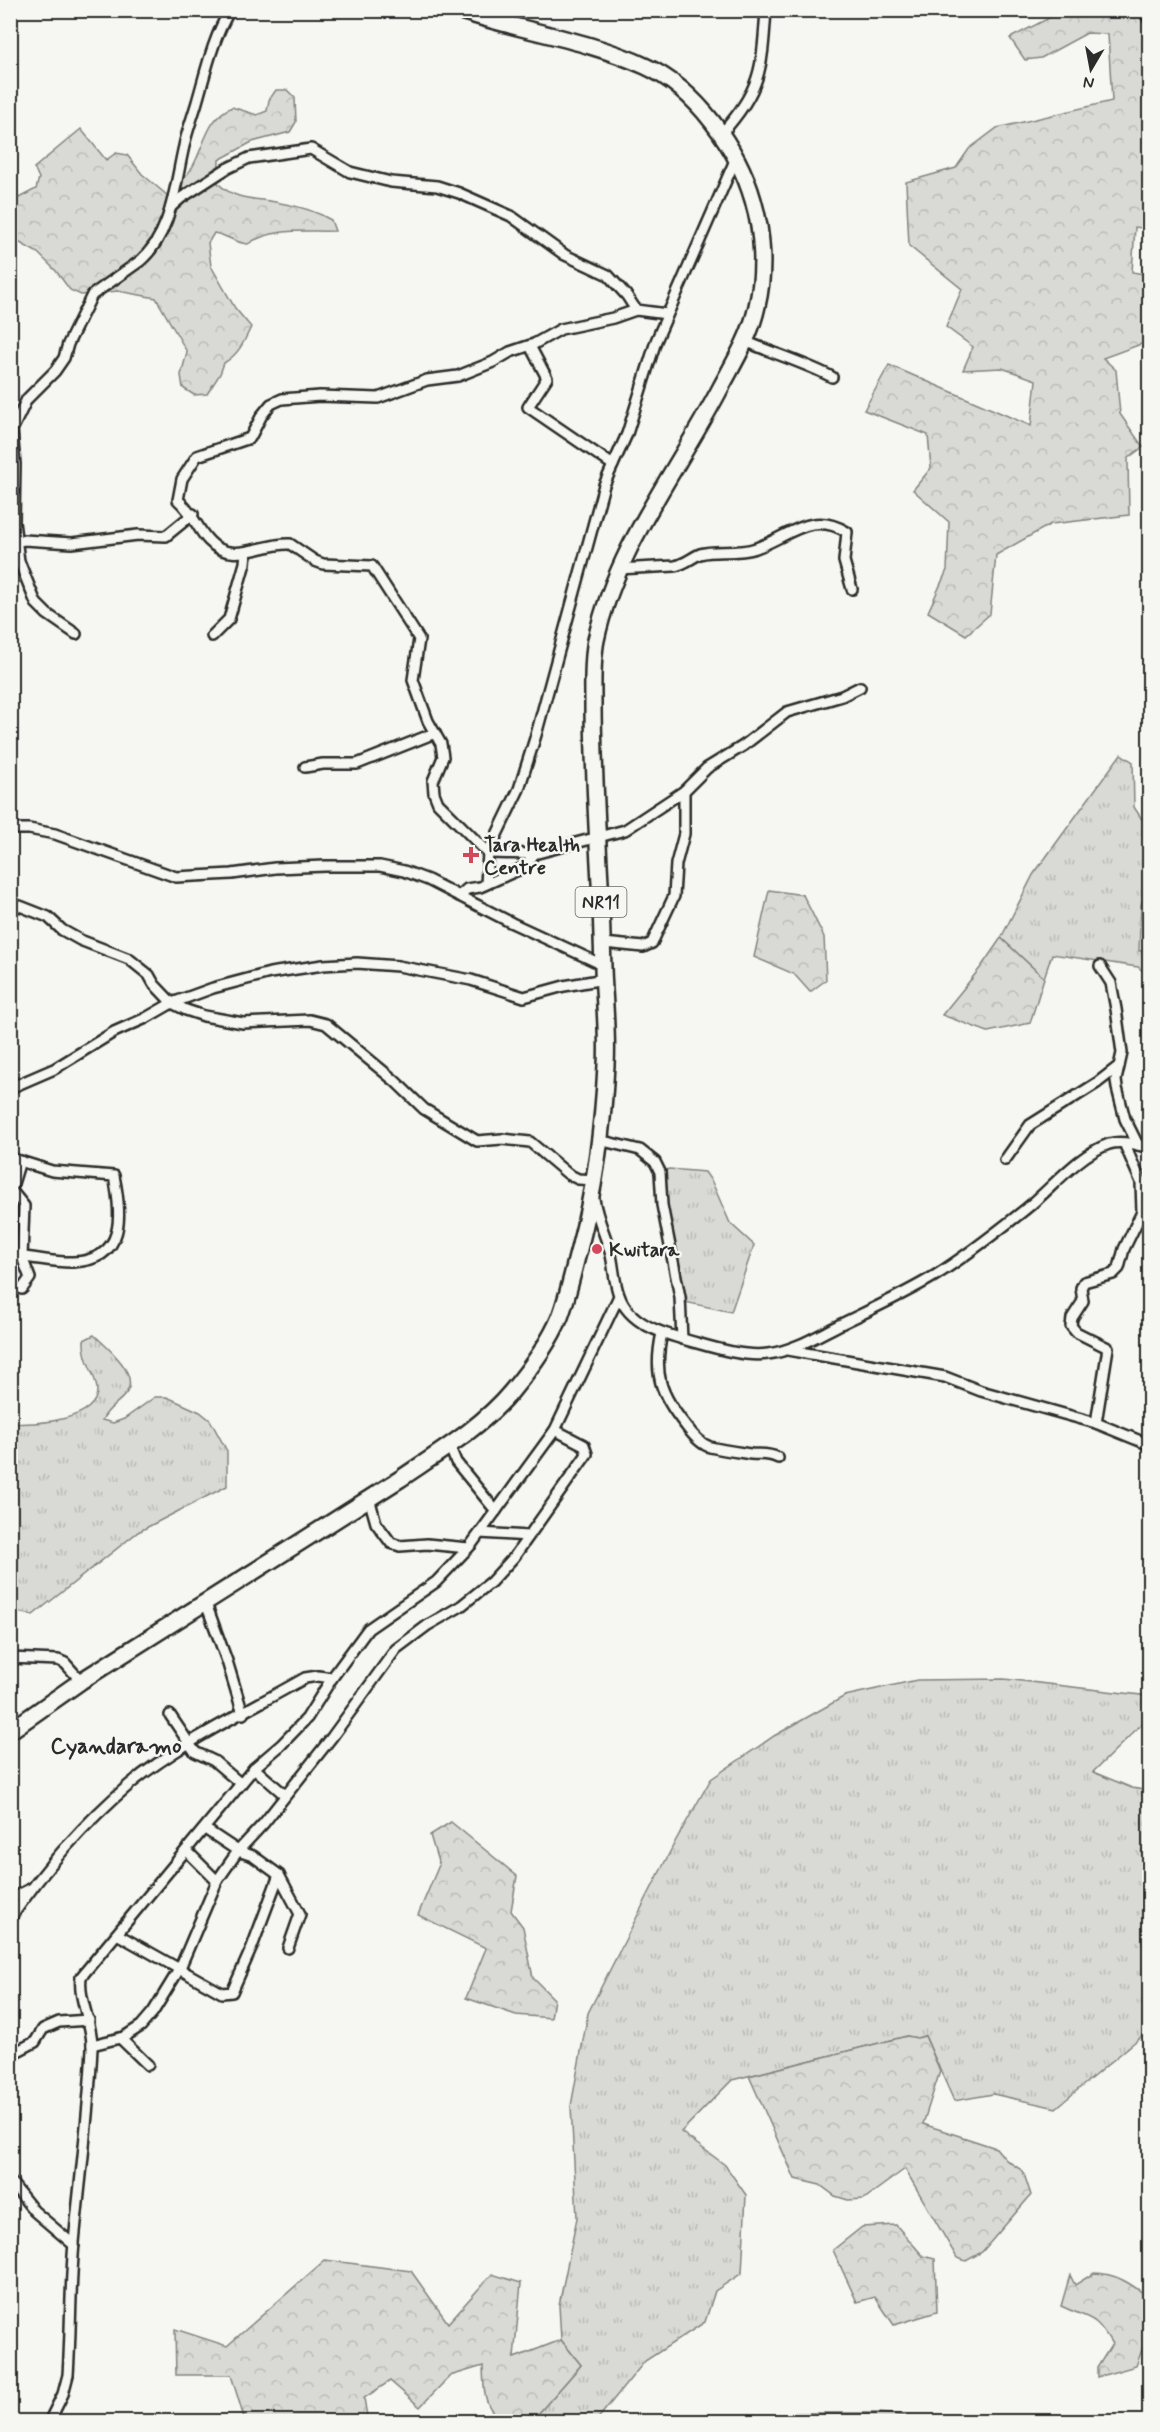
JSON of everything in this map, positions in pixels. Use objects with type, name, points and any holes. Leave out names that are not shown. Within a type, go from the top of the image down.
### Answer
[{"type":"highway","name":"NR11","points":[[10,1731],[81,1681],[450,1444],[507,1397],[544,1346],[560,1318],[594,1187],[606,1064],[604,944],[592,670],[604,607],[617,569],[710,409],[752,326],[759,294],[761,240],[752,197],[736,156],[722,133],[680,88],[647,67],[577,42],[458,10]]},
{"type":"street","points":[[76,634],[47,614],[36,603],[13,542],[15,464],[11,429],[27,399],[55,371],[64,358],[68,344],[92,295],[147,255],[170,209],[184,144],[201,85],[212,51],[230,10]]},
{"type":"street","points":[[722,133],[742,111],[754,88],[763,52],[766,10]]},
{"type":"street","points":[[1143,10],[1149,21]]},
{"type":"street","points":[[170,209],[181,198],[226,169],[249,158],[311,149],[350,172],[391,182],[437,186],[511,216],[554,249],[608,275],[636,310]]},
{"type":"street","points":[[486,884],[488,853],[522,778],[559,655],[604,485],[627,434],[656,341],[736,156]]},
{"type":"street","points":[[667,314],[636,310],[613,318],[561,329],[530,346],[510,352],[493,362],[458,376],[427,380],[378,398],[296,397],[282,399],[271,404],[262,415],[250,438],[196,456],[182,479],[178,500],[193,514],[207,540],[215,548],[246,552],[285,544],[294,546],[323,564],[372,566],[419,639],[413,680],[428,721],[441,744],[443,757],[434,781],[438,803],[488,853],[534,854],[625,830],[684,791],[707,768],[743,746],[787,712],[842,696],[860,687]]},
{"type":"street","points":[[745,341],[766,351],[806,364],[832,377]]},
{"type":"street","points":[[530,346],[547,378],[528,406],[614,465]]},
{"type":"street","points":[[13,542],[72,543],[138,535],[166,536],[193,514]]},
{"type":"street","points":[[617,569],[675,566],[701,554],[733,553],[754,549],[807,524],[820,522],[848,531],[844,561],[852,589]]},
{"type":"street","points":[[212,636],[229,619],[246,552]]},
{"type":"street","points":[[305,767],[323,764],[357,764],[435,733]]},
{"type":"street","points":[[604,944],[643,948],[652,943],[675,896],[676,864],[684,834],[684,791]]},
{"type":"street","points":[[10,829],[29,829],[55,834],[176,877],[232,874],[275,868],[380,866],[404,871],[428,880],[603,972]]},
{"type":"street","points":[[459,896],[467,889],[486,884],[525,867],[534,854]]},
{"type":"street","points":[[10,906],[20,906],[48,917],[62,930],[80,940],[129,959],[149,975],[172,1003],[204,1016],[243,1023],[310,1020],[326,1024],[395,1081],[424,1109],[477,1141],[502,1139],[530,1142],[568,1174],[594,1187],[597,1217],[611,1255],[619,1296],[632,1315],[662,1333],[682,1339],[748,1353],[767,1354],[788,1350],[885,1303],[936,1275],[1028,1207],[1083,1160],[1112,1143],[1149,1148]]},
{"type":"street","points":[[10,1088],[54,1069],[114,1032],[172,1003],[213,988],[259,976],[323,965],[357,963],[419,970],[479,982],[524,997],[603,972]]},
{"type":"street","points":[[1100,966],[1111,983],[1122,1053],[1117,1088],[1125,1119],[1138,1145]]},
{"type":"street","points":[[1005,1160],[1030,1125],[1097,1083],[1119,1066]]},
{"type":"street","points":[[599,1140],[640,1150],[656,1162],[660,1172],[662,1205],[680,1297],[682,1339]]},
{"type":"street","points":[[1096,1423],[1108,1348],[1076,1332],[1071,1326],[1072,1318],[1083,1301],[1081,1288],[1084,1282],[1113,1274],[1119,1268],[1124,1249],[1142,1212],[1142,1182],[1124,1143]]},
{"type":"street","points":[[22,1257],[74,1262],[92,1258],[109,1249],[116,1238],[120,1218],[114,1176],[52,1171],[15,1160],[11,1190],[24,1206],[22,1257],[30,1278],[22,1289]]},
{"type":"street","points":[[49,2421],[63,2394],[68,2375],[74,2245],[92,2044],[89,2020],[81,1991],[81,1977],[254,1768],[307,1718],[332,1678],[368,1629],[428,1588],[480,1533],[555,1430],[619,1296]]},
{"type":"street","points":[[662,1333],[657,1364],[662,1391],[670,1406],[692,1434],[706,1446],[753,1454],[768,1453],[778,1458]]},
{"type":"street","points":[[788,1350],[945,1377],[981,1391],[1096,1423],[1149,1445]]},
{"type":"street","points":[[92,2044],[120,2038],[141,2026],[153,2012],[180,1968],[217,1881],[238,1851],[264,1823],[364,1696],[384,1663],[396,1649],[428,1625],[461,1606],[491,1582],[514,1557],[587,1454],[584,1445],[555,1430]]},
{"type":"street","points":[[450,1444],[456,1462],[496,1511]]},
{"type":"street","points":[[369,1498],[376,1523],[391,1544],[400,1546],[427,1544],[468,1548]]},
{"type":"street","points":[[480,1533],[528,1536]]},
{"type":"street","points":[[205,1601],[243,1714]]},
{"type":"street","points":[[10,1658],[58,1660],[65,1663],[81,1681]]},
{"type":"street","points":[[10,1918],[60,1852],[82,1828],[130,1784],[190,1743],[305,1678],[318,1676],[332,1678]]},
{"type":"street","points":[[170,1714],[195,1752],[214,1761],[241,1784]]},
{"type":"street","points":[[254,1768],[285,1795]]},
{"type":"street","points":[[205,1829],[238,1851],[253,1856],[279,1875],[300,1914],[288,1948]]},
{"type":"street","points":[[187,1851],[217,1881]]},
{"type":"street","points":[[117,1934],[222,1994],[232,1992],[279,1875]]},
{"type":"street","points":[[10,1899],[34,1886]]},
{"type":"street","points":[[10,2055],[35,2042],[43,2029],[59,2022],[89,2020]]},
{"type":"street","points":[[120,2038],[148,2065]]},
{"type":"street","points":[[10,2181],[34,2211],[74,2245]]},
{"type":"green space","points":[[1048,11],[1149,11],[1149,229],[1135,227],[1132,272],[1149,275],[1149,312],[1144,343],[1103,358],[1116,370],[1120,414],[1143,447],[1128,458],[1129,515],[1051,524],[996,555],[990,614],[966,635],[928,612],[947,570],[949,522],[913,490],[931,468],[928,435],[864,410],[889,365],[1031,426],[1036,380],[1002,368],[963,370],[973,347],[946,327],[962,289],[909,246],[906,182],[956,168],[969,149],[997,128],[1112,101],[1108,34],[1087,33],[1041,58],[1025,60],[1010,38],[1051,17]]},
{"type":"green space","points":[[276,90],[287,90],[295,98],[296,122],[290,132],[252,142],[219,160],[218,183],[224,189],[239,196],[307,209],[331,220],[335,231],[278,233],[248,244],[214,233],[208,243],[211,266],[235,308],[251,327],[237,352],[224,363],[207,394],[194,395],[183,388],[181,375],[187,352],[156,298],[118,291],[81,295],[70,290],[56,271],[38,253],[11,240],[11,202],[36,189],[39,178],[34,168],[81,129],[106,160],[116,153],[127,155],[142,174],[168,196],[191,170],[217,118],[232,107],[257,115],[267,111],[269,100]]},
{"type":"green space","points":[[1121,754],[1133,762],[1134,807],[1149,830],[1149,882],[1141,905],[1139,951],[1149,950],[1149,976],[1138,967],[1052,954],[1044,978],[1001,938],[1033,875]]},
{"type":"green space","points":[[769,890],[803,895],[824,937],[826,980],[810,992],[794,974],[754,957]]},
{"type":"green space","points":[[1001,938],[1044,978],[1030,1023],[988,1032],[942,1015],[981,967]]},
{"type":"green space","points":[[669,1169],[705,1172],[712,1182],[730,1223],[754,1245],[731,1312],[680,1301],[660,1172]]},
{"type":"green space","points":[[94,1335],[120,1360],[129,1377],[130,1385],[124,1396],[102,1420],[113,1423],[124,1419],[155,1397],[167,1397],[200,1412],[210,1420],[227,1451],[227,1486],[138,1532],[33,1615],[11,1611],[11,1423],[48,1422],[63,1419],[88,1408],[95,1400],[97,1389],[85,1354],[84,1340]]},
{"type":"green space","points":[[1004,1679],[1149,1696],[1149,1717],[1093,1772],[1132,1788],[1149,1791],[1149,2030],[1056,2108],[993,2094],[954,2101],[925,2036],[917,2038],[907,2036],[732,2080],[681,2132],[725,2165],[746,2195],[742,2273],[715,2291],[705,2322],[645,2361],[596,2421],[531,2422],[581,2365],[561,2340],[559,2305],[577,2218],[571,2106],[588,2013],[676,1840],[711,1779],[774,1736],[845,1696],[917,1680]]},
{"type":"green space","points":[[451,1822],[517,1876],[511,1911],[523,1927],[533,1978],[554,1999],[551,2018],[516,2015],[466,1998],[486,1948],[418,1915],[439,1865],[430,1835]]},
{"type":"green space","points":[[907,2036],[917,2038],[925,2036],[940,2071],[923,2124],[996,2148],[1006,2160],[1023,2171],[1031,2195],[982,2252],[966,2261],[957,2258],[905,2169],[864,2199],[848,2200],[835,2196],[820,2185],[795,2179],[749,2076]]},
{"type":"green space","points":[[896,2225],[923,2256],[935,2259],[937,2312],[894,2325],[875,2297],[857,2302],[833,2250],[862,2227]]},
{"type":"green space","points":[[325,2260],[411,2271],[448,2323],[492,2274],[521,2283],[514,2358],[561,2340],[581,2365],[531,2422],[505,2419],[490,2409],[485,2391],[483,2366],[450,2376],[420,2407],[390,2381],[364,2398],[368,2422],[245,2421],[231,2375],[176,2375],[175,2329],[227,2346]]},
{"type":"green space","points":[[1094,2273],[1117,2277],[1150,2298],[1149,2331],[1136,2366],[1097,2377],[1097,2368],[1112,2344],[1096,2322],[1061,2306],[1070,2275],[1075,2285]]},
{"type":"green space","points":[[798,2413],[878,2413],[953,2421],[745,2421]]},
{"type":"place","name":"Tara Health Centre","points":[[471,855]]},
{"type":"place","name":"Kwitara","points":[[597,1249]]},
{"type":"district","name":"Cyandaramo","points":[[116,1745]]}]
